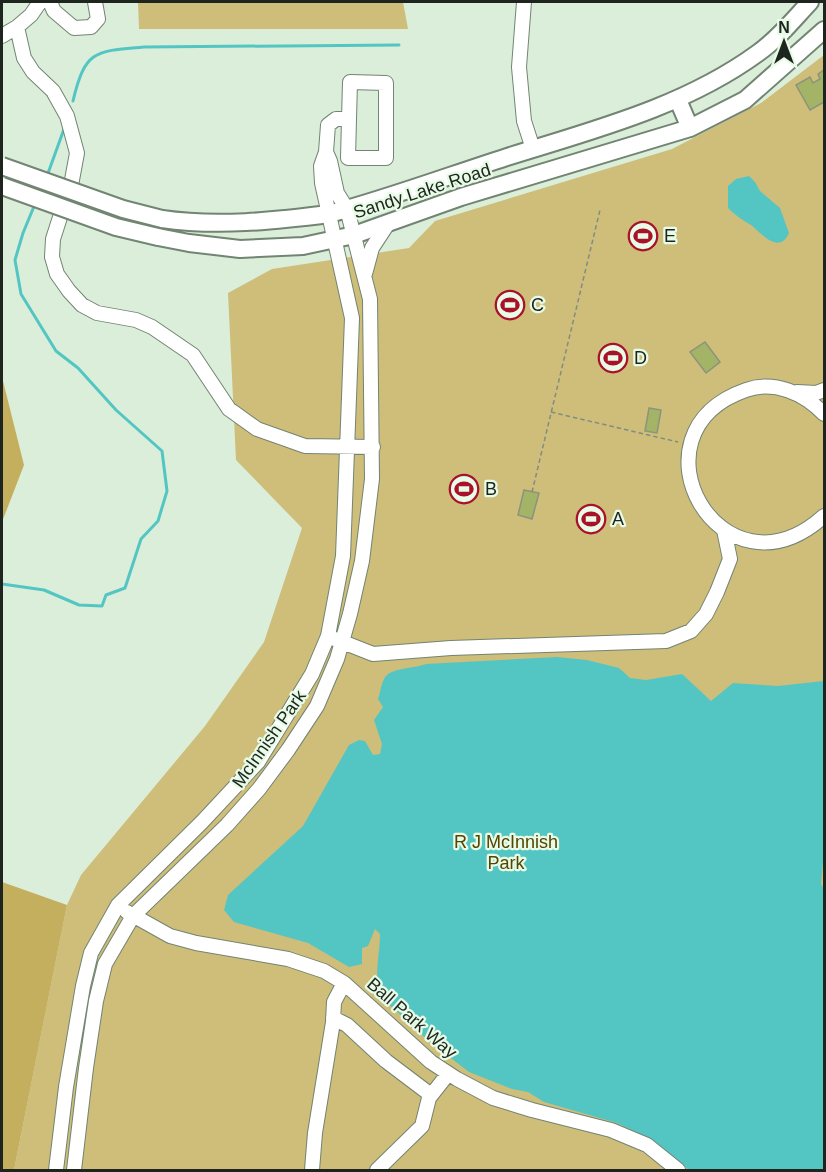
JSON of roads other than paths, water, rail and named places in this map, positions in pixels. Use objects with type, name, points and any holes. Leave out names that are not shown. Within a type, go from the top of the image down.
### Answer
[{"type":"main road","name":"Sandy Lake Road","points":[[2,166],[123,210],[193,224],[286,219],[329,214],[678,100],[714,81],[759,52],[810,2]]},
{"type":"main road","name":"Sandy Lake Road","points":[[2,186],[116,227],[158,237],[240,249],[303,246],[354,235],[461,197],[690,128],[745,100],[825,30]]},
{"type":"main road","points":[[678,100],[690,128]]},
{"type":"main road","points":[[533,149],[541,173]]},
{"type":"street","points":[[2,36],[31,15],[40,2]]},
{"type":"street","points":[[50,2],[54,11],[74,28],[91,27],[98,19],[95,2]]},
{"type":"street","points":[[524,2],[519,67],[524,121],[533,149]]},
{"type":"street","points":[[17,27],[24,58],[33,72],[53,91],[67,116],[77,153],[71,182],[53,239],[52,256],[57,274],[69,291],[82,304],[97,313],[136,320],[152,327],[193,355],[229,409],[257,429],[305,446],[373,447]]},
{"type":"street","points":[[350,82],[386,83],[386,158],[348,158],[349,119],[350,82]]},
{"type":"street","name":"McInnish Park","points":[[56,1170],[66,1086],[82,986],[91,953],[118,905],[202,822],[258,762],[312,674],[328,636],[343,556],[352,318],[322,183],[321,166],[326,152],[328,125],[336,119],[349,119]]},
{"type":"street","name":"McInnish Park","points":[[74,1170],[96,1000],[105,964],[133,916],[226,825],[265,781],[317,706],[351,614],[362,561],[372,479],[370,299],[347,209],[337,193],[326,152]]},
{"type":"street","points":[[364,276],[372,248],[389,222]]},
{"type":"street","points":[[825,390],[816,393],[795,392],[773,387],[751,388],[731,395],[713,408],[699,425],[691,445],[688,465],[691,484],[698,502],[709,518],[724,530],[740,538],[756,542],[776,542],[794,537],[811,528],[825,516]]},
{"type":"street","points":[[795,392],[814,403],[825,414]]},
{"type":"street","points":[[328,636],[373,654],[452,648],[666,641],[691,631],[706,614],[730,558],[724,530]]},
{"type":"street","points":[[730,558],[756,542]]},
{"type":"street","name":"Ball Park Way","points":[[118,905],[170,936],[196,943],[288,959],[324,971],[344,983],[430,1062],[448,1074],[493,1098],[611,1130],[647,1145],[678,1170]]},
{"type":"street","points":[[312,1170],[315,1133],[334,1002],[344,983]]},
{"type":"street","points":[[333,1018],[347,1025],[386,1061],[431,1095]]},
{"type":"street","points":[[377,1170],[422,1126],[429,1098],[448,1074]]},
{"type":"water","points":[[749,176],[760,191],[780,208],[789,233],[785,240],[775,242],[764,237],[728,208],[728,186],[736,179]]},
{"type":"water","points":[[557,657],[587,660],[619,668],[630,678],[646,680],[682,674],[711,701],[733,683],[778,686],[824,681],[824,852],[821,884],[824,889],[824,1170],[689,1170],[648,1138],[617,1123],[544,1102],[528,1092],[512,1089],[469,1072],[430,1042],[381,997],[377,983],[380,934],[375,929],[368,946],[362,948],[362,964],[349,967],[308,943],[234,922],[224,910],[228,895],[303,826],[349,745],[359,740],[365,741],[373,755],[380,754],[382,744],[374,720],[383,707],[378,699],[387,675],[397,670],[426,664]]},
{"type":"waterway","points":[[73,101],[77,84],[88,63],[95,56],[114,50],[144,47],[399,45]]},
{"type":"waterway","points":[[47,176],[64,129]]},
{"type":"waterway","points":[[2,584],[44,590],[79,605],[102,606],[106,595],[125,588],[141,539],[158,521],[167,491],[162,451],[116,410],[78,368],[56,351],[21,294],[15,260],[35,204]]},
{"type":"place","name":"E","points":[[643,236]]},
{"type":"place","name":"C","points":[[510,305]]},
{"type":"place","name":"D","points":[[613,358]]},
{"type":"place","name":"B","points":[[464,489]]},
{"type":"place","name":"A","points":[[591,519]]},
{"type":"park label","name":"R J McInnish Park","points":[[506,852]]}]
